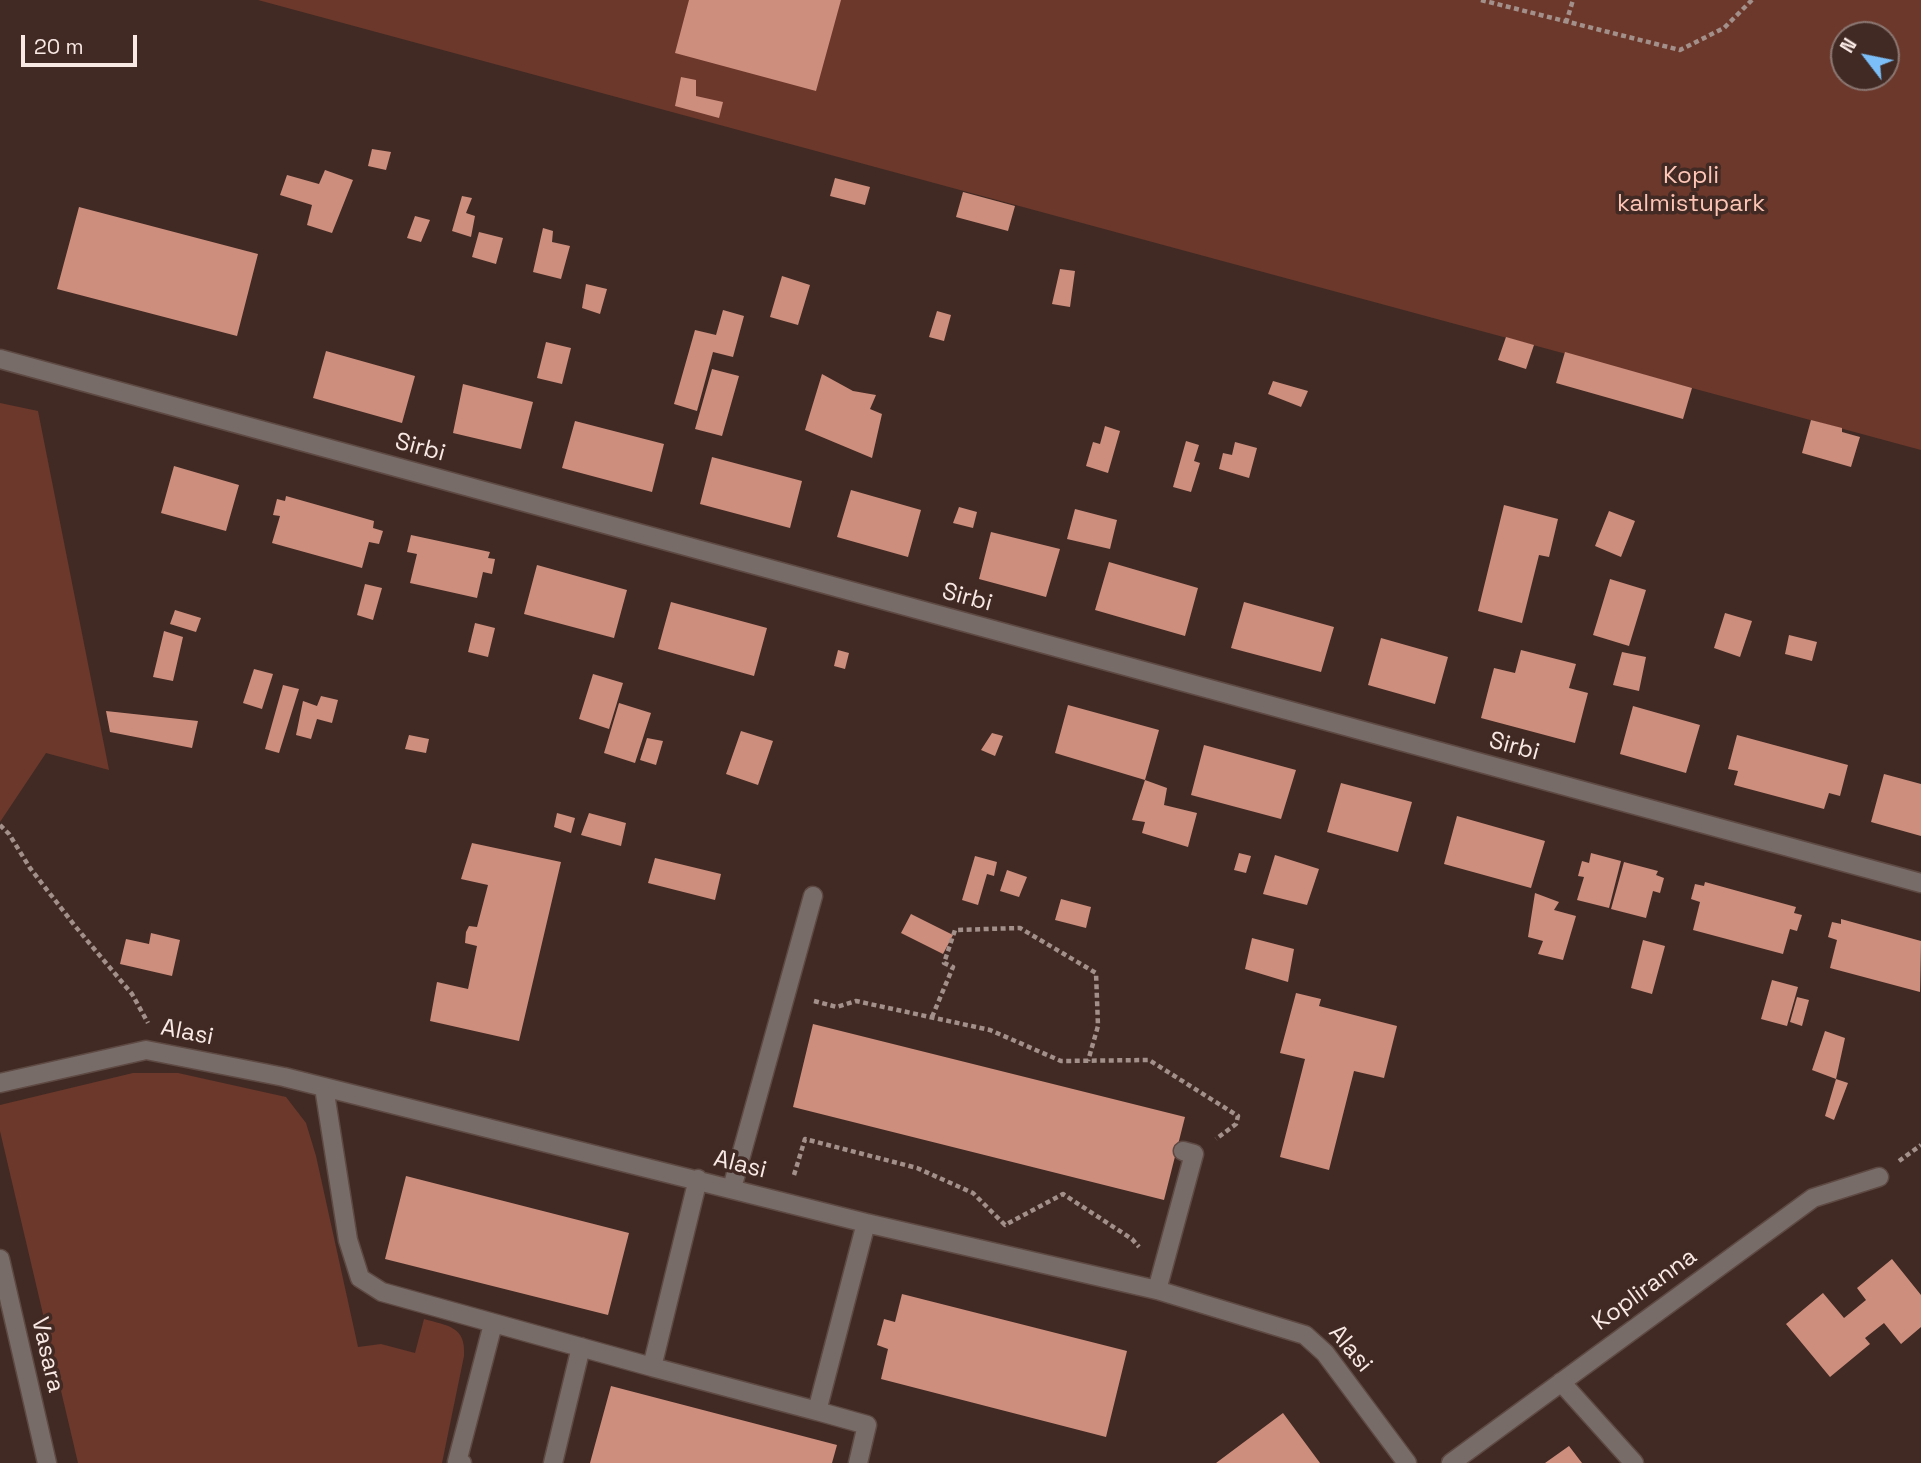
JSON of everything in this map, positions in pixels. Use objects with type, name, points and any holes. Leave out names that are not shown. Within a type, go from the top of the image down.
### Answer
[{"type":"street","name":"Sirbi","points":[[0,359],[1921,883]]},
{"type":"street","points":[[732,1188],[813,896]]},
{"type":"street","name":"Alasi","points":[[0,1083],[146,1050],[324,1087],[866,1223],[1157,1290],[1305,1335],[1325,1353],[1407,1463]]},
{"type":"street","points":[[324,1087],[348,1240],[360,1278],[382,1292],[867,1425],[858,1463]]},
{"type":"street","points":[[1157,1290],[1194,1154],[1182,1151]]},
{"type":"street","name":"Kopliranna","points":[[1451,1463],[1813,1198],[1879,1177]]},
{"type":"street","points":[[652,1367],[698,1179]]},
{"type":"street","points":[[817,1411],[866,1223]]},
{"type":"street","name":"Vasara","points":[[0,1259],[47,1463]]},
{"type":"street","points":[[462,1463],[457,1462],[493,1324]]},
{"type":"street","points":[[554,1463],[581,1347]]},
{"type":"street","points":[[1561,1382],[1634,1463]]},
{"type":"path","points":[[1482,0],[1680,50],[1724,28],[1752,0]]},
{"type":"path","points":[[1566,23],[1573,0]]},
{"type":"path","points":[[0,825],[75,926],[132,994],[165,1054]]},
{"type":"path","points":[[932,1017],[953,967],[944,963],[955,930],[1020,928],[1096,973],[1098,1026],[1088,1060]]},
{"type":"path","points":[[786,993],[837,1007],[856,1000],[990,1030],[1061,1061],[1149,1060],[1238,1116],[1236,1125],[1209,1145]]},
{"type":"path","points":[[792,1183],[805,1139],[917,1168],[973,1193],[1005,1225],[1063,1194],[1132,1239],[1145,1256],[1165,1262]]},
{"type":"green space","name":"Kopli kalmistupark","points":[[258,0],[1921,0],[1921,450]]},
{"type":"green space","points":[[0,403],[38,411],[109,770],[46,753],[0,822]]},
{"type":"green space","points":[[133,1073],[178,1073],[286,1097],[306,1123],[316,1156],[358,1347],[381,1344],[415,1353],[424,1319],[454,1329],[462,1339],[464,1356],[442,1463],[78,1463],[0,1131],[0,1105]]},
{"type":"building","points":[[689,0],[841,0],[816,91],[675,53]]},
{"type":"building","points":[[681,77],[696,80],[696,96],[723,102],[719,118],[675,106]]},
{"type":"building","points":[[372,149],[391,152],[386,170],[368,166]]},
{"type":"building","points":[[325,170],[353,180],[332,233],[307,225],[312,205],[280,195],[287,175],[319,184]]},
{"type":"building","points":[[835,178],[870,187],[865,205],[830,196]]},
{"type":"building","points":[[963,192],[1015,206],[1008,231],[956,217]]},
{"type":"building","points":[[462,196],[472,198],[466,213],[475,216],[471,237],[452,231]]},
{"type":"building","points":[[79,207],[258,254],[237,336],[57,289]]},
{"type":"building","points":[[415,216],[430,220],[421,242],[407,238]]},
{"type":"building","points":[[543,228],[553,231],[552,242],[570,246],[561,279],[533,272]]},
{"type":"building","points":[[479,232],[503,238],[496,264],[472,257]]},
{"type":"building","points":[[1060,269],[1075,271],[1070,307],[1052,304]]},
{"type":"building","points":[[782,276],[810,285],[798,325],[770,317]]},
{"type":"building","points":[[586,284],[607,289],[600,314],[582,308]]},
{"type":"building","points":[[723,310],[744,316],[733,357],[713,352],[697,411],[674,404],[695,330],[716,335]]},
{"type":"building","points":[[937,311],[951,315],[944,341],[929,337]]},
{"type":"building","points":[[1506,337],[1534,345],[1526,369],[1498,360]]},
{"type":"building","points":[[546,342],[571,348],[562,384],[537,378]]},
{"type":"building","points":[[326,351],[415,376],[402,423],[313,398]]},
{"type":"building","points":[[1565,352],[1692,388],[1683,419],[1556,383]]},
{"type":"building","points":[[712,369],[739,376],[722,436],[695,429]]},
{"type":"building","points":[[822,374],[853,391],[876,395],[870,409],[882,414],[872,458],[805,430]]},
{"type":"building","points":[[1273,381],[1308,391],[1301,407],[1268,394]]},
{"type":"building","points":[[463,384],[533,402],[521,449],[453,433]]},
{"type":"building","points":[[1811,420],[1842,428],[1842,432],[1860,437],[1851,467],[1802,453]]},
{"type":"building","points":[[575,421],[664,444],[652,492],[562,468]]},
{"type":"building","points":[[1105,426],[1120,431],[1108,473],[1086,466],[1093,442],[1100,444]]},
{"type":"building","points":[[1186,441],[1199,445],[1194,461],[1200,463],[1191,492],[1173,487]]},
{"type":"building","points":[[1235,442],[1257,448],[1249,478],[1219,469],[1223,453],[1232,455]]},
{"type":"building","points":[[712,457],[802,481],[790,528],[700,504]]},
{"type":"building","points":[[174,466],[239,485],[226,531],[161,513]]},
{"type":"building","points":[[851,490],[921,510],[908,557],[837,537]]},
{"type":"building","points":[[286,496],[374,521],[373,528],[383,531],[379,544],[369,542],[362,568],[272,543],[280,516],[273,515],[277,499],[285,501]]},
{"type":"building","points":[[1504,505],[1558,519],[1549,557],[1539,555],[1522,623],[1478,611]]},
{"type":"building","points":[[959,507],[977,512],[973,528],[953,523]]},
{"type":"building","points":[[1075,509],[1117,520],[1110,549],[1067,539]]},
{"type":"building","points":[[1609,511],[1635,521],[1621,557],[1595,546]]},
{"type":"building","points":[[991,532],[1060,549],[1046,597],[979,579]]},
{"type":"building","points":[[411,535],[490,552],[488,558],[495,559],[492,574],[483,572],[477,598],[410,583],[417,554],[407,552]]},
{"type":"building","points":[[1109,562],[1198,588],[1185,636],[1095,610]]},
{"type":"building","points":[[537,565],[627,590],[614,638],[524,614]]},
{"type":"building","points":[[1610,579],[1646,590],[1629,646],[1593,635]]},
{"type":"building","points":[[365,584],[382,588],[373,620],[357,615]]},
{"type":"building","points":[[671,602],[767,628],[754,676],[658,649]]},
{"type":"building","points":[[1244,602],[1334,627],[1321,672],[1231,648]]},
{"type":"building","points":[[175,610],[201,618],[196,632],[170,624]]},
{"type":"building","points":[[1725,613],[1752,621],[1740,657],[1714,648]]},
{"type":"building","points":[[475,623],[495,628],[488,657],[468,652]]},
{"type":"building","points":[[164,631],[183,637],[173,681],[153,677]]},
{"type":"building","points":[[1789,635],[1817,642],[1812,661],[1785,654]]},
{"type":"building","points":[[1381,638],[1448,657],[1435,704],[1368,685]]},
{"type":"building","points":[[838,650],[849,653],[845,669],[834,666]]},
{"type":"building","points":[[1521,650],[1576,664],[1569,688],[1588,693],[1575,743],[1481,718],[1494,668],[1515,673]]},
{"type":"building","points":[[1622,652],[1646,657],[1639,691],[1613,685]]},
{"type":"building","points":[[254,669],[273,674],[262,709],[243,703]]},
{"type":"building","points":[[593,674],[623,683],[609,729],[579,719]]},
{"type":"building","points":[[283,685],[299,689],[279,753],[265,749]]},
{"type":"building","points":[[321,696],[338,700],[332,723],[317,719],[311,739],[296,735],[303,701],[317,706]]},
{"type":"building","points":[[619,703],[651,713],[635,763],[604,753]]},
{"type":"building","points":[[1068,705],[1159,730],[1145,780],[1055,753]]},
{"type":"building","points":[[1633,706],[1700,725],[1686,773],[1620,754]]},
{"type":"building","points":[[106,711],[198,721],[192,748],[110,732]]},
{"type":"building","points":[[741,731],[773,741],[758,785],[726,774]]},
{"type":"building","points":[[992,733],[1003,736],[995,756],[981,750]]},
{"type":"building","points":[[409,735],[429,739],[426,753],[405,749]]},
{"type":"building","points":[[1737,735],[1848,765],[1840,796],[1829,793],[1824,809],[1734,785],[1738,771],[1728,769]]},
{"type":"building","points":[[647,738],[663,741],[656,765],[640,760]]},
{"type":"building","points":[[1204,745],[1296,770],[1281,819],[1191,795]]},
{"type":"building","points":[[1884,774],[1921,784],[1921,836],[1871,822]]},
{"type":"building","points":[[1145,780],[1167,788],[1164,805],[1197,813],[1188,847],[1142,833],[1145,822],[1132,820]]},
{"type":"building","points":[[1341,783],[1412,802],[1398,852],[1327,832]]},
{"type":"building","points":[[557,813],[575,818],[571,833],[554,827]]},
{"type":"building","points":[[589,813],[626,823],[621,846],[581,835]]},
{"type":"building","points":[[1457,816],[1545,841],[1531,888],[1444,864]]},
{"type":"building","points":[[472,843],[561,862],[519,1041],[430,1021],[437,982],[468,989],[477,946],[465,943],[466,932],[469,926],[477,927],[488,885],[461,879]]},
{"type":"building","points":[[1239,853],[1251,856],[1246,873],[1234,870]]},
{"type":"building","points":[[1591,853],[1621,861],[1609,908],[1577,900],[1584,877],[1578,876],[1582,861],[1589,863]]},
{"type":"building","points":[[1275,855],[1319,869],[1307,905],[1263,894]]},
{"type":"building","points":[[975,856],[997,862],[994,876],[987,874],[978,905],[962,900]]},
{"type":"building","points":[[655,858],[721,874],[715,900],[648,883]]},
{"type":"building","points":[[1624,862],[1658,871],[1656,875],[1664,878],[1660,893],[1653,891],[1646,918],[1611,909]]},
{"type":"building","points":[[1007,870],[1027,877],[1019,897],[1000,891]]},
{"type":"building","points":[[1705,882],[1796,907],[1794,913],[1802,915],[1797,931],[1790,929],[1783,954],[1693,930],[1700,902],[1691,899],[1695,884],[1704,886]]},
{"type":"building","points":[[1535,893],[1559,902],[1554,910],[1576,916],[1563,960],[1538,954],[1543,941],[1528,937]]},
{"type":"building","points":[[1061,899],[1091,907],[1086,928],[1055,920]]},
{"type":"building","points":[[911,914],[953,935],[943,954],[901,933]]},
{"type":"building","points":[[1841,919],[1921,941],[1920,992],[1830,968],[1837,940],[1828,937],[1832,922],[1841,924]]},
{"type":"building","points":[[151,933],[180,940],[172,976],[120,964],[126,939],[149,944]]},
{"type":"building","points":[[1252,938],[1294,949],[1288,982],[1245,969]]},
{"type":"building","points":[[1643,940],[1665,946],[1652,994],[1631,988]]},
{"type":"building","points":[[1772,980],[1798,987],[1787,1026],[1761,1019]]},
{"type":"building","points":[[1296,993],[1321,999],[1319,1006],[1397,1026],[1384,1078],[1354,1071],[1329,1170],[1280,1157],[1305,1059],[1280,1053]]},
{"type":"building","points":[[1797,997],[1809,1000],[1802,1026],[1790,1022]]},
{"type":"building","points":[[813,1024],[1185,1117],[1164,1200],[793,1107]]},
{"type":"building","points":[[1825,1031],[1845,1038],[1836,1079],[1812,1070]]},
{"type":"building","points":[[1836,1079],[1848,1083],[1834,1120],[1825,1116]]},
{"type":"building","points":[[406,1176],[629,1233],[608,1315],[385,1259]]},
{"type":"building","points":[[1892,1259],[1921,1295],[1921,1327],[1901,1344],[1884,1323],[1865,1338],[1870,1344],[1830,1377],[1786,1324],[1823,1293],[1844,1318],[1866,1300],[1857,1288]]},
{"type":"building","points":[[902,1294],[1127,1351],[1106,1437],[881,1379],[888,1349],[877,1345],[884,1319],[895,1322]]},
{"type":"building","points":[[611,1386],[837,1445],[832,1463],[590,1463]]},
{"type":"building","points":[[1283,1413],[1320,1463],[1216,1463]]},
{"type":"building","points":[[1569,1446],[1582,1463],[1545,1463]]}]
